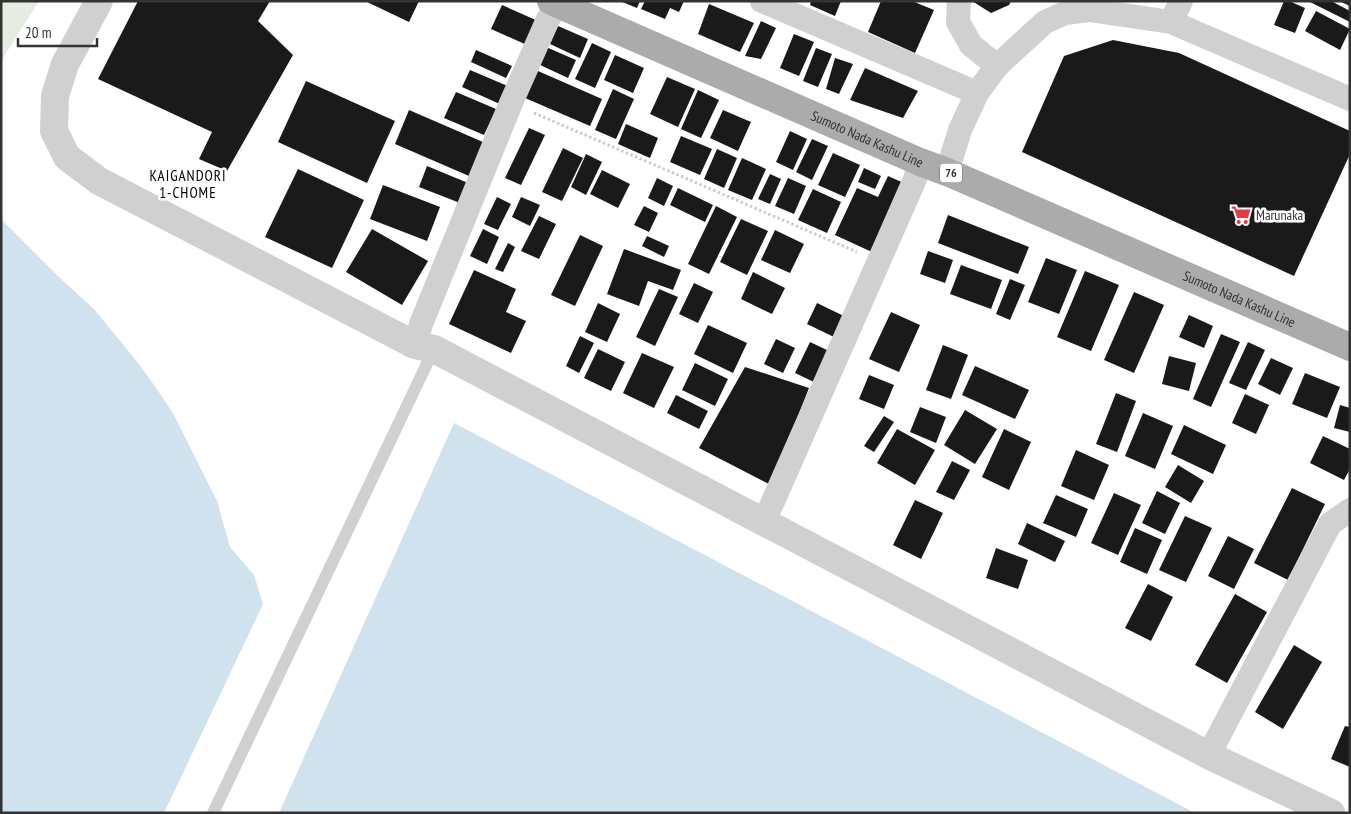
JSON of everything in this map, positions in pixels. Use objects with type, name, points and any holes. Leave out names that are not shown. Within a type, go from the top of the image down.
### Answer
[{"type":"main road","name":"Sumoto Nada Kashu Line","points":[[556,2],[920,162],[1350,347]]},
{"type":"street","points":[[99,1],[65,64],[55,96],[54,131],[67,157],[99,181],[763,522],[1210,756],[1331,813]]},
{"type":"street","points":[[762,1],[977,93]]},
{"type":"street","points":[[959,1],[958,22],[970,45],[997,66]]},
{"type":"street","points":[[1171,22],[1181,1]]},
{"type":"street","points":[[424,347],[421,324],[511,103],[556,2]]},
{"type":"street","points":[[947,172],[960,130],[977,93],[997,66],[1045,22],[1066,13],[1089,10],[1171,22],[1348,92]]},
{"type":"street","points":[[763,522],[879,262],[915,179],[920,162]]},
{"type":"street","points":[[1210,756],[1220,732],[1330,524],[1350,510]]},
{"type":"lane","points":[[213,813],[424,347]]},
{"type":"path","points":[[511,103],[879,262]]},
{"type":"shaded area","points":[[1,1],[39,1],[1,61]]},
{"type":"water","points":[[1,219],[94,309],[139,364],[161,395],[174,415],[217,501],[230,547],[254,575],[263,604],[164,813],[1,813]]},
{"type":"water","points":[[454,423],[1195,813],[279,813]]},
{"type":"building","points":[[138,1],[270,1],[258,21],[293,55],[227,171],[199,159],[212,132],[98,79]]},
{"type":"building","points":[[365,1],[419,1],[409,22]]},
{"type":"building","points":[[620,1],[640,1],[637,8]]},
{"type":"building","points":[[645,1],[684,1],[679,12],[670,8],[665,19],[641,9]]},
{"type":"building","points":[[811,1],[841,1],[835,16],[810,5]]},
{"type":"building","points":[[881,1],[912,1],[934,10],[915,53],[868,32]]},
{"type":"building","points":[[972,1],[1011,1],[1009,5],[991,13]]},
{"type":"building","points":[[1284,1],[1289,1],[1305,8],[1295,33],[1274,25]]},
{"type":"building","points":[[1308,1],[1331,1],[1350,11],[1350,22]]},
{"type":"building","points":[[1339,1],[1350,1],[1350,6]]},
{"type":"building","points":[[709,4],[754,23],[740,52],[698,34]]},
{"type":"building","points":[[502,5],[538,21],[527,45],[491,29]]},
{"type":"building","points":[[1316,11],[1350,29],[1340,50],[1305,31]]},
{"type":"building","points":[[761,21],[776,28],[761,59],[745,56]]},
{"type":"building","points":[[558,26],[588,39],[580,58],[550,44]]},
{"type":"building","points":[[794,34],[814,42],[799,76],[780,68]]},
{"type":"building","name":"Marunaka","points":[[1113,40],[1179,53],[1350,131],[1350,154],[1294,276],[1022,152],[1064,56]]},
{"type":"building","points":[[592,43],[611,52],[595,88],[575,79]]},
{"type":"building","points":[[546,47],[576,60],[568,78],[538,64]]},
{"type":"building","points":[[816,48],[832,54],[818,87],[803,81]]},
{"type":"building","points":[[476,50],[512,66],[506,78],[471,62]]},
{"type":"building","points":[[615,55],[644,68],[633,93],[604,80]]},
{"type":"building","points":[[835,58],[853,64],[839,94],[826,89]]},
{"type":"building","points":[[865,68],[918,91],[903,118],[850,100]]},
{"type":"building","points":[[470,70],[510,87],[502,105],[462,87]]},
{"type":"building","points":[[538,71],[602,99],[590,126],[525,98]]},
{"type":"building","points":[[667,77],[695,89],[678,127],[650,114]]},
{"type":"building","points":[[306,81],[395,121],[367,183],[278,142]]},
{"type":"building","points":[[613,89],[634,99],[616,139],[595,130]]},
{"type":"building","points":[[698,90],[719,100],[701,138],[681,129]]},
{"type":"building","points":[[456,92],[496,109],[484,135],[444,118]]},
{"type":"building","points":[[409,110],[483,142],[469,176],[395,144]]},
{"type":"building","points":[[723,110],[751,122],[738,151],[710,138]]},
{"type":"building","points":[[626,124],[658,138],[650,158],[618,144]]},
{"type":"building","points":[[529,128],[545,135],[521,185],[505,178]]},
{"type":"building","points":[[790,131],[807,139],[793,170],[776,162]]},
{"type":"building","points":[[681,136],[712,149],[700,175],[670,162]]},
{"type":"building","points":[[812,139],[828,146],[812,180],[796,172]]},
{"type":"building","points":[[563,148],[583,158],[562,201],[542,192]]},
{"type":"building","points":[[717,149],[737,158],[724,188],[704,179]]},
{"type":"building","points":[[833,153],[860,165],[845,197],[818,185]]},
{"type":"building","points":[[586,154],[602,162],[586,195],[571,187]]},
{"type":"building","points":[[742,158],[766,169],[752,200],[728,190]]},
{"type":"building","points":[[427,166],[468,183],[460,203],[419,187]]},
{"type":"building","points":[[864,168],[881,176],[875,189],[858,182]]},
{"type":"building","points":[[298,169],[364,200],[332,268],[265,237]]},
{"type":"building","points":[[602,170],[630,184],[618,208],[590,194]]},
{"type":"building","points":[[770,174],[781,179],[770,204],[758,199]]},
{"type":"building","points":[[888,176],[906,184],[874,253],[835,235],[857,188],[878,197]]},
{"type":"building","points":[[657,178],[673,186],[664,206],[648,198]]},
{"type":"building","points":[[788,178],[806,186],[794,214],[775,206]]},
{"type":"building","points":[[383,185],[440,207],[427,241],[370,219]]},
{"type":"building","points":[[678,188],[713,205],[705,222],[670,205]]},
{"type":"building","points":[[813,189],[841,202],[827,233],[798,220]]},
{"type":"building","points":[[497,197],[511,204],[498,230],[484,224]]},
{"type":"building","points":[[521,197],[540,205],[530,226],[512,217]]},
{"type":"building","points":[[644,206],[658,213],[649,232],[634,225]]},
{"type":"building","points":[[716,206],[737,217],[709,274],[688,264]]},
{"type":"building","points":[[948,215],[1029,247],[1018,274],[938,243]]},
{"type":"building","points":[[539,216],[556,224],[539,259],[521,251]]},
{"type":"building","points":[[741,219],[768,231],[747,275],[720,262]]},
{"type":"building","points":[[372,229],[428,261],[402,305],[346,272]]},
{"type":"building","points":[[483,229],[499,237],[487,264],[470,256]]},
{"type":"building","points":[[775,230],[804,244],[790,273],[761,260]]},
{"type":"building","points":[[580,235],[603,246],[575,306],[551,295]]},
{"type":"building","points":[[647,236],[669,246],[664,257],[642,246]]},
{"type":"building","points":[[508,243],[515,247],[503,272],[495,269]]},
{"type":"building","points":[[624,249],[681,270],[673,290],[648,281],[639,306],[607,294]]},
{"type":"building","points":[[928,251],[953,260],[945,283],[920,274]]},
{"type":"building","points":[[1046,258],[1077,270],[1059,314],[1028,302]]},
{"type":"building","points":[[961,265],[1002,280],[991,309],[950,294]]},
{"type":"building","points":[[474,270],[516,289],[506,312],[526,321],[511,353],[449,324]]},
{"type":"building","points":[[1085,271],[1119,285],[1091,351],[1057,337]]},
{"type":"building","points":[[753,272],[785,288],[772,314],[741,299]]},
{"type":"building","points":[[1010,279],[1025,285],[1010,320],[996,314]]},
{"type":"building","points":[[694,283],[713,292],[698,323],[679,314]]},
{"type":"building","points":[[659,289],[678,297],[655,346],[636,337]]},
{"type":"building","points":[[1134,292],[1164,305],[1134,373],[1104,360]]},
{"type":"building","points":[[598,303],[620,314],[607,342],[585,332]]},
{"type":"building","points":[[817,303],[848,318],[838,339],[807,324]]},
{"type":"building","points":[[891,312],[920,325],[899,372],[869,359]]},
{"type":"building","points":[[1189,315],[1213,326],[1204,348],[1179,337]]},
{"type":"building","points":[[708,325],[747,343],[733,373],[694,354]]},
{"type":"building","points":[[1221,334],[1240,342],[1211,407],[1193,399]]},
{"type":"building","points":[[580,336],[594,343],[579,373],[566,366]]},
{"type":"building","points":[[776,339],[795,348],[783,373],[764,364]]},
{"type":"building","points":[[810,342],[829,351],[814,382],[795,373]]},
{"type":"building","points":[[1248,342],[1265,350],[1246,390],[1229,383]]},
{"type":"building","points":[[943,345],[968,355],[951,399],[926,390]]},
{"type":"building","points":[[598,349],[625,362],[611,391],[584,378]]},
{"type":"building","points":[[642,353],[674,367],[654,408],[623,393]]},
{"type":"building","points":[[1169,356],[1196,363],[1189,391],[1162,384]]},
{"type":"building","points":[[1271,358],[1293,368],[1280,395],[1258,384]]},
{"type":"building","points":[[695,363],[728,379],[715,406],[682,390]]},
{"type":"building","points":[[975,366],[1029,390],[1015,419],[962,395]]},
{"type":"building","points":[[745,367],[809,388],[771,485],[699,448]]},
{"type":"building","points":[[1305,373],[1340,387],[1327,418],[1292,404]]},
{"type":"building","points":[[869,375],[894,385],[884,409],[859,399]]},
{"type":"building","points":[[1116,393],[1136,401],[1117,452],[1096,444]]},
{"type":"building","points":[[1245,394],[1269,405],[1256,434],[1232,423]]},
{"type":"building","points":[[676,395],[708,411],[699,429],[667,413]]},
{"type":"building","points":[[1340,405],[1350,408],[1350,432],[1334,428]]},
{"type":"building","points":[[920,407],[946,417],[936,443],[910,432]]},
{"type":"building","points":[[965,410],[997,429],[975,464],[944,445]]},
{"type":"building","points":[[1143,413],[1173,426],[1155,469],[1125,456]]},
{"type":"building","points":[[884,416],[894,422],[874,452],[864,446]]},
{"type":"building","points":[[1184,425],[1226,445],[1213,474],[1171,454]]},
{"type":"building","points":[[897,429],[935,450],[915,485],[877,463]]},
{"type":"building","points":[[1004,429],[1031,442],[1009,490],[982,477]]},
{"type":"building","points":[[1323,436],[1350,449],[1350,469],[1344,480],[1310,463]]},
{"type":"building","points":[[1076,450],[1109,465],[1094,500],[1061,486]]},
{"type":"building","points":[[952,461],[970,470],[954,500],[936,492]]},
{"type":"building","points":[[1178,465],[1204,481],[1191,503],[1165,487]]},
{"type":"building","points":[[1292,488],[1325,504],[1288,580],[1254,563]]},
{"type":"building","points":[[1157,491],[1180,503],[1165,534],[1142,523]]},
{"type":"building","points":[[1114,493],[1141,505],[1118,555],[1091,543]]},
{"type":"building","points":[[1056,495],[1088,509],[1076,537],[1043,523]]},
{"type":"building","points":[[915,500],[943,513],[921,559],[893,545]]},
{"type":"building","points":[[1185,516],[1212,528],[1186,582],[1159,570]]},
{"type":"building","points":[[1027,523],[1065,541],[1055,562],[1018,544]]},
{"type":"building","points":[[1135,528],[1162,540],[1147,574],[1120,562]]},
{"type":"building","points":[[1228,536],[1254,549],[1234,589],[1208,576]]},
{"type":"building","points":[[996,548],[1028,560],[1018,589],[986,578]]},
{"type":"building","points":[[1148,584],[1173,597],[1151,641],[1125,628]]},
{"type":"building","points":[[1235,594],[1267,612],[1227,683],[1195,665]]},
{"type":"building","points":[[1294,645],[1322,662],[1283,729],[1255,712]]},
{"type":"building","points":[[1345,726],[1350,727],[1350,767],[1331,759]]},
{"type":"place","name":"Marunaka","points":[[1241,215]]},
{"type":"district","name":"KAIGANDORI 1-CHOME","points":[[188,184]]}]
